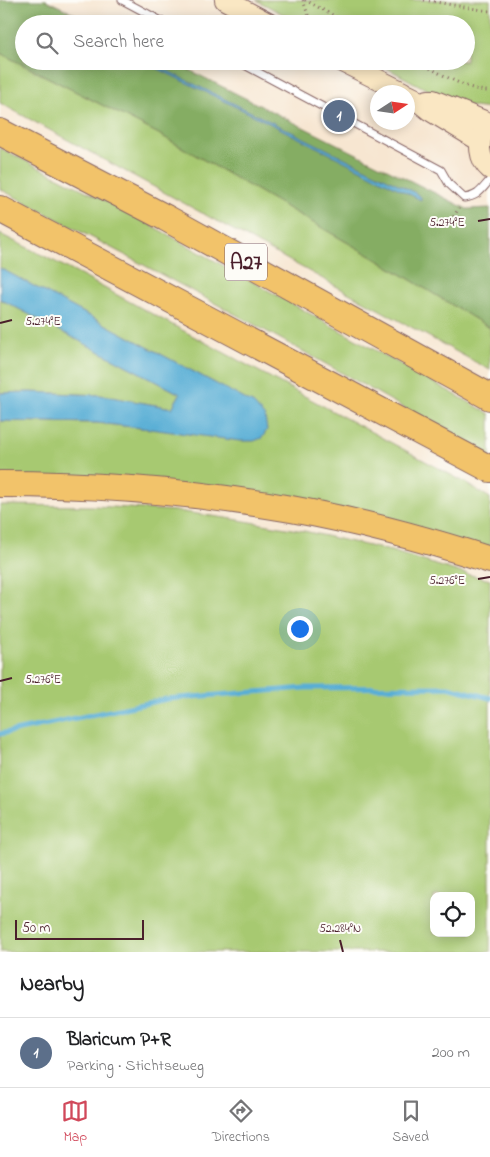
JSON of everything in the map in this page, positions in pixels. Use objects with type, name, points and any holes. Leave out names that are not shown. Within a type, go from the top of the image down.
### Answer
[{"type":"highway","name":"A27","points":[[0,132],[166,218],[490,397]]},
{"type":"highway","points":[[0,209],[490,469]]},
{"type":"highway","points":[[0,484],[139,489],[293,509],[370,526],[490,560]]},
{"type":"street","points":[[225,0],[253,15]]},
{"type":"street","points":[[359,70],[388,85]]},
{"type":"street","points":[[415,96],[433,100],[490,123],[483,131],[480,141],[480,154],[490,169]]},
{"type":"street","points":[[415,100],[480,141]]},
{"type":"lane","points":[[122,0],[150,15]]},
{"type":"lane","points":[[254,70],[441,170],[449,184],[464,198],[480,193],[490,180]]},
{"type":"path","points":[[304,0],[308,15]]},
{"type":"path","points":[[304,0],[332,15]]},
{"type":"path","points":[[424,0],[490,11]]},
{"type":"path","points":[[435,70],[473,89],[490,91]]},
{"type":"green space","points":[[0,0],[46,0],[77,15],[15,15],[15,61],[0,53]]},
{"type":"green space","points":[[256,0],[490,0],[490,108],[462,104],[431,91],[391,70],[475,70],[475,15],[285,15]]},
{"type":"green space","points":[[0,53],[15,61],[15,70],[33,70],[157,133],[378,260],[490,328],[490,370],[0,103]]},
{"type":"green space","points":[[33,70],[189,70],[467,209],[490,208],[490,328],[378,260],[157,133]]},
{"type":"green space","points":[[0,148],[120,208],[490,414],[490,458],[308,354],[0,189]]},
{"type":"green space","points":[[0,234],[54,261],[466,483],[490,498],[490,554],[387,522],[0,478],[0,421],[97,423],[150,429],[254,404],[0,268]]},
{"type":"green space","points":[[0,299],[180,394],[172,408],[100,395],[29,392],[0,393]]},
{"type":"green space","points":[[0,505],[94,506],[176,511],[233,519],[304,531],[391,551],[490,580],[490,952],[0,952]]},
{"type":"water","points":[[160,70],[165,70],[412,191],[421,197],[421,200]]},
{"type":"water","points":[[0,268],[254,404],[265,417],[267,430],[262,438],[254,441],[240,441],[97,423],[0,421],[0,393],[29,392],[100,395],[172,408],[180,394],[0,299]]},
{"type":"waterway","points":[[0,734],[167,699],[305,688],[448,687],[490,698]]},
{"type":"place","name":"Blaricum P+R","points":[[339,116]]}]
